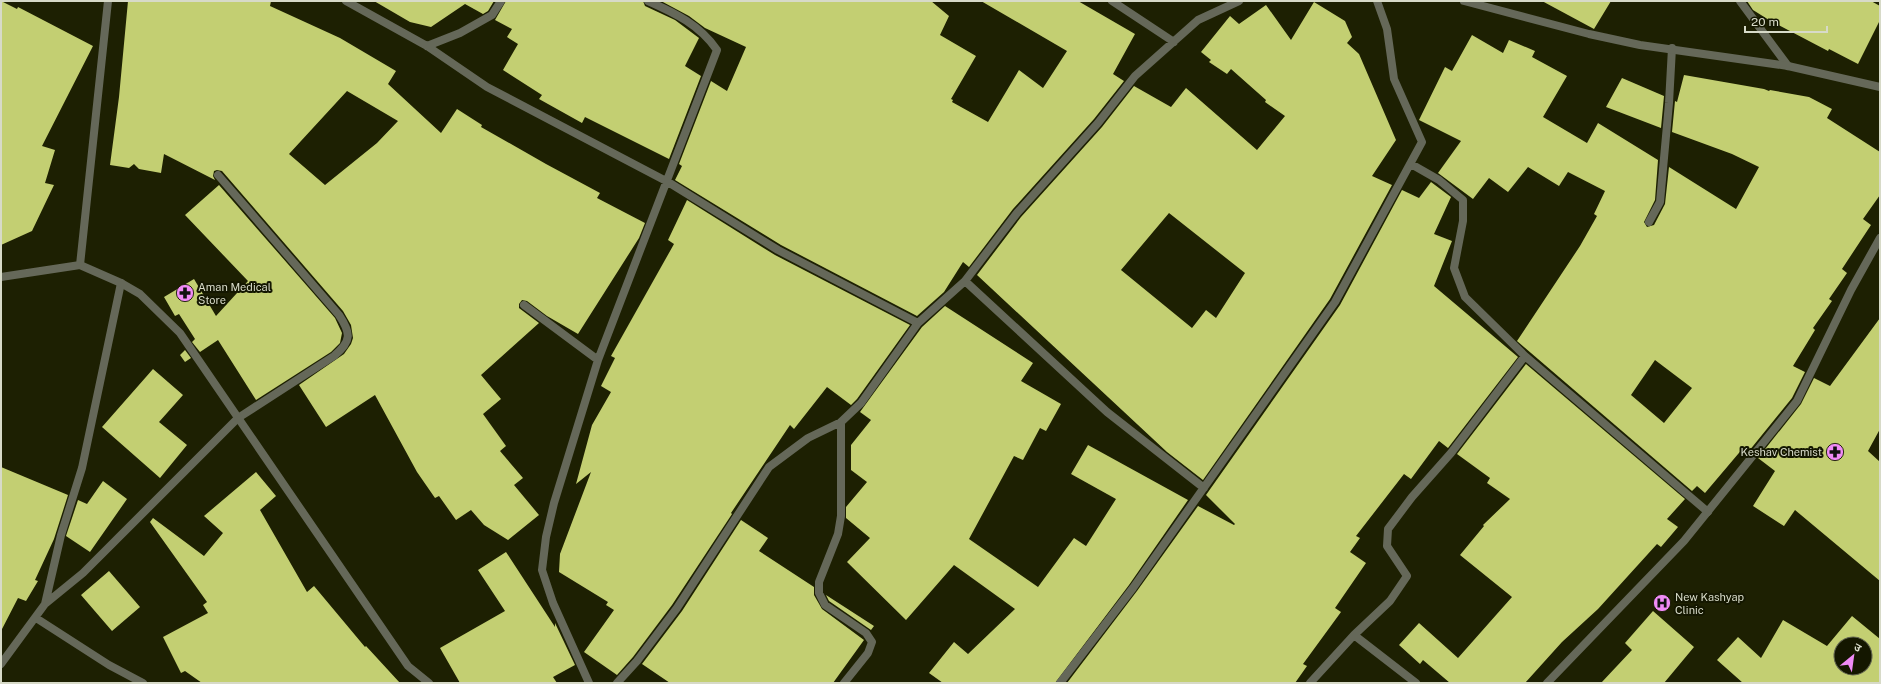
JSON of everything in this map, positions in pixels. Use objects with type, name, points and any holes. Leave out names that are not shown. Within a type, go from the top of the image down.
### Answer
[{"type":"street","points":[[80,265],[108,1]]},
{"type":"street","points":[[346,1],[427,46],[487,87],[668,182],[778,250],[918,323]]},
{"type":"street","points":[[427,46],[460,32],[492,15],[501,1]]},
{"type":"street","points":[[589,683],[553,603],[542,570],[554,503],[598,360],[668,182],[717,50],[709,39],[680,16],[648,1]]},
{"type":"street","points":[[1112,1],[1174,42]]},
{"type":"street","points":[[617,683],[637,661],[677,608],[769,467],[808,438],[841,422],[862,403],[918,323],[964,281],[1018,213],[1098,123],[1135,76],[1198,20],[1240,1]]},
{"type":"street","points":[[1060,683],[1133,588],[1334,302],[1422,142],[1394,79],[1387,29],[1377,1]]},
{"type":"street","points":[[1464,1],[1589,34],[1640,45],[1672,48],[1788,66],[1880,86]]},
{"type":"street","points":[[1740,1],[1788,66]]},
{"type":"street","points":[[1649,222],[1660,202],[1670,103],[1672,48]]},
{"type":"street","points":[[1411,164],[1439,180],[1463,200],[1463,221],[1454,268],[1465,297],[1525,356],[1708,512]]},
{"type":"street","points":[[1,664],[45,604],[83,573],[238,418],[334,356],[342,349],[347,340],[348,328],[339,315],[218,175]]},
{"type":"street","points":[[1547,683],[1684,541],[1797,400],[1851,290],[1880,238]]},
{"type":"street","points":[[1,277],[80,265],[120,283],[140,294],[180,333],[408,666],[429,683]]},
{"type":"street","points":[[964,281],[1107,412],[1204,488]]},
{"type":"street","points":[[45,604],[61,535],[82,468],[120,283]]},
{"type":"street","points":[[524,305],[598,360]]},
{"type":"street","points":[[1310,683],[1354,635],[1390,601],[1407,576],[1387,546],[1388,529],[1412,497],[1451,453],[1525,356]]},
{"type":"street","points":[[841,422],[841,516],[838,534],[819,582],[819,594],[825,605],[866,633],[872,642],[868,653],[844,683]]},
{"type":"street","points":[[36,618],[109,665],[143,683]]},
{"type":"street","points":[[1354,635],[1416,683]]},
{"type":"building","points":[[1,1],[17,9],[18,7],[93,46],[42,146],[55,150],[45,183],[54,185],[32,231],[1,245]]},
{"type":"building","points":[[128,1],[271,1],[270,6],[340,38],[396,71],[388,84],[441,133],[457,109],[482,125],[481,127],[600,193],[597,198],[645,223],[639,238],[578,334],[547,316],[527,301],[522,300],[519,304],[519,308],[539,323],[481,375],[501,399],[483,414],[506,446],[500,451],[523,478],[514,485],[539,515],[508,540],[484,525],[471,510],[456,520],[439,496],[435,498],[417,472],[375,395],[326,427],[299,385],[344,354],[351,344],[353,338],[351,325],[343,311],[222,171],[214,171],[213,176],[215,180],[164,154],[161,173],[139,169],[134,164],[129,168],[110,165],[119,97]],"holes":[[[347,91],[398,121],[377,143],[325,185],[289,154]]]},
{"type":"building","points":[[374,1],[494,1],[488,11],[483,14],[465,4],[431,27],[410,22]]},
{"type":"building","points":[[506,1],[643,1],[645,6],[675,20],[699,38],[685,66],[701,76],[669,159],[585,117],[582,123],[539,99],[542,95],[503,70],[518,44],[507,37],[512,29],[495,20]]},
{"type":"building","points":[[661,1],[931,1],[949,16],[940,35],[976,56],[951,99],[953,100],[952,102],[988,122],[1019,70],[1043,88],[1067,51],[981,1],[1078,1],[1135,34],[1113,74],[1124,81],[1094,119],[1013,209],[969,267],[963,262],[944,292],[917,316],[781,245],[675,180],[682,166],[679,164],[711,81],[727,91],[746,47],[705,28],[689,16]]},
{"type":"building","points":[[1542,1],[1611,1],[1594,29]]},
{"type":"building","points":[[1747,1],[1871,1],[1880,6],[1880,20],[1858,64],[1829,49],[1828,51],[1769,20],[1753,10]]},
{"type":"building","points":[[1314,2],[1345,21],[1352,37],[1347,43],[1359,54],[1396,140],[1372,176],[1392,185],[1330,299],[1203,480],[1167,452],[977,275],[1021,217],[1102,127],[1134,86],[1171,107],[1186,88],[1257,150],[1285,116],[1265,102],[1266,100],[1231,69],[1227,74],[1209,62],[1211,60],[1201,52],[1230,16],[1239,24],[1266,5],[1291,40]],"holes":[[[1169,213],[1245,273],[1216,318],[1206,310],[1192,328],[1121,270]]]},
{"type":"building","points":[[1472,35],[1503,53],[1509,40],[1535,51],[1532,57],[1567,76],[1543,117],[1587,143],[1598,123],[1658,160],[1655,200],[1644,222],[1647,227],[1654,225],[1665,204],[1669,167],[1736,209],[1759,167],[1732,154],[1672,132],[1675,101],[1677,102],[1684,75],[1809,97],[1832,109],[1827,118],[1880,152],[1880,195],[1863,219],[1871,225],[1842,269],[1847,273],[1829,299],[1832,301],[1813,328],[1815,330],[1793,366],[1805,372],[1792,398],[1749,451],[1744,447],[1705,493],[1697,486],[1692,491],[1517,341],[1580,246],[1597,216],[1594,214],[1605,191],[1568,172],[1559,186],[1528,167],[1508,192],[1489,178],[1473,199],[1438,173],[1461,141],[1419,120],[1445,67],[1452,71]],"holes":[[[1655,360],[1692,388],[1664,423],[1631,395]]]},
{"type":"building","points":[[1622,78],[1664,96],[1661,128],[1606,107]]},
{"type":"building","points":[[1431,182],[1451,197],[1434,234],[1452,241],[1434,286],[1518,357],[1448,448],[1439,441],[1411,479],[1404,474],[1356,536],[1360,538],[1350,552],[1366,563],[1335,608],[1341,612],[1303,664],[1307,666],[1295,683],[1067,683],[1137,591],[1198,506],[1234,525],[1235,524],[1206,495],[1340,305],[1402,190],[1419,198]]},
{"type":"building","points":[[219,185],[335,318],[342,333],[340,343],[331,352],[256,400],[218,340],[200,352],[192,342],[195,339],[179,314],[175,316],[164,297],[194,279],[216,316],[248,281],[185,215]]},
{"type":"building","points":[[687,200],[775,255],[910,325],[857,399],[851,405],[827,387],[794,429],[790,425],[672,605],[633,657],[617,675],[584,652],[614,610],[606,605],[608,602],[559,572],[560,554],[591,472],[576,484],[592,425],[611,392],[601,386],[615,358],[611,356],[674,244],[668,240]]},
{"type":"building","points":[[945,306],[1033,363],[1021,381],[1061,404],[1046,431],[1040,428],[1023,460],[1014,456],[969,539],[1038,587],[1074,538],[1086,546],[1116,499],[1071,474],[1088,445],[1188,500],[1129,585],[1055,683],[943,683],[929,673],[954,642],[968,654],[1015,609],[954,565],[906,620],[847,562],[870,538],[846,518],[846,507],[867,482],[851,470],[851,445],[871,420],[860,412],[922,327]]},
{"type":"building","points":[[1880,318],[1880,429],[1868,451],[1880,462],[1880,581],[1795,510],[1784,526],[1753,506],[1775,471],[1758,458],[1801,404],[1814,378],[1830,386]]},
{"type":"building","points":[[185,350],[191,358],[185,362],[180,355]]},
{"type":"building","points":[[1526,364],[1685,499],[1667,519],[1678,527],[1661,547],[1657,544],[1598,609],[1562,642],[1525,683],[1450,683],[1423,660],[1420,664],[1399,645],[1419,623],[1458,658],[1512,597],[1460,555],[1484,526],[1483,525],[1510,499],[1487,483],[1490,478],[1457,454]]},
{"type":"building","points":[[153,369],[183,395],[159,422],[187,445],[160,478],[102,427]]},
{"type":"building","points":[[1,467],[68,495],[54,539],[35,580],[38,581],[26,601],[18,598],[1,631]]},
{"type":"building","points":[[256,472],[276,496],[260,510],[307,592],[314,586],[365,647],[366,646],[400,683],[202,683],[185,671],[181,673],[163,637],[208,613],[203,605],[207,602],[150,522],[153,518],[204,556],[223,533],[204,516]]},
{"type":"building","points":[[103,481],[127,499],[90,552],[66,536],[78,500],[87,504]]},
{"type":"building","points":[[741,520],[768,538],[759,551],[814,587],[814,595],[822,609],[864,640],[833,683],[670,683],[642,664],[682,611]]},
{"type":"building","points":[[506,552],[555,627],[555,623],[575,665],[553,677],[557,683],[460,683],[440,648],[505,611],[478,570]]},
{"type":"building","points":[[109,571],[140,607],[112,631],[81,595]]},
{"type":"building","points":[[826,595],[874,626],[871,630],[829,601]]},
{"type":"building","points":[[1653,611],[1694,647],[1664,683],[1601,683],[1632,650],[1625,643]]},
{"type":"building","points":[[1852,616],[1880,639],[1880,683],[1743,683],[1717,660],[1738,637],[1761,658],[1783,620],[1827,646],[1833,639],[1833,676],[1873,676],[1873,636],[1835,636]]},
{"type":"place","name":"Aman Medical Store","points":[[185,293]]},
{"type":"place","name":"Keshav Chemist","points":[[1835,452]]},
{"type":"place","name":"New Kashyap Clinic","points":[[1662,603]]}]
